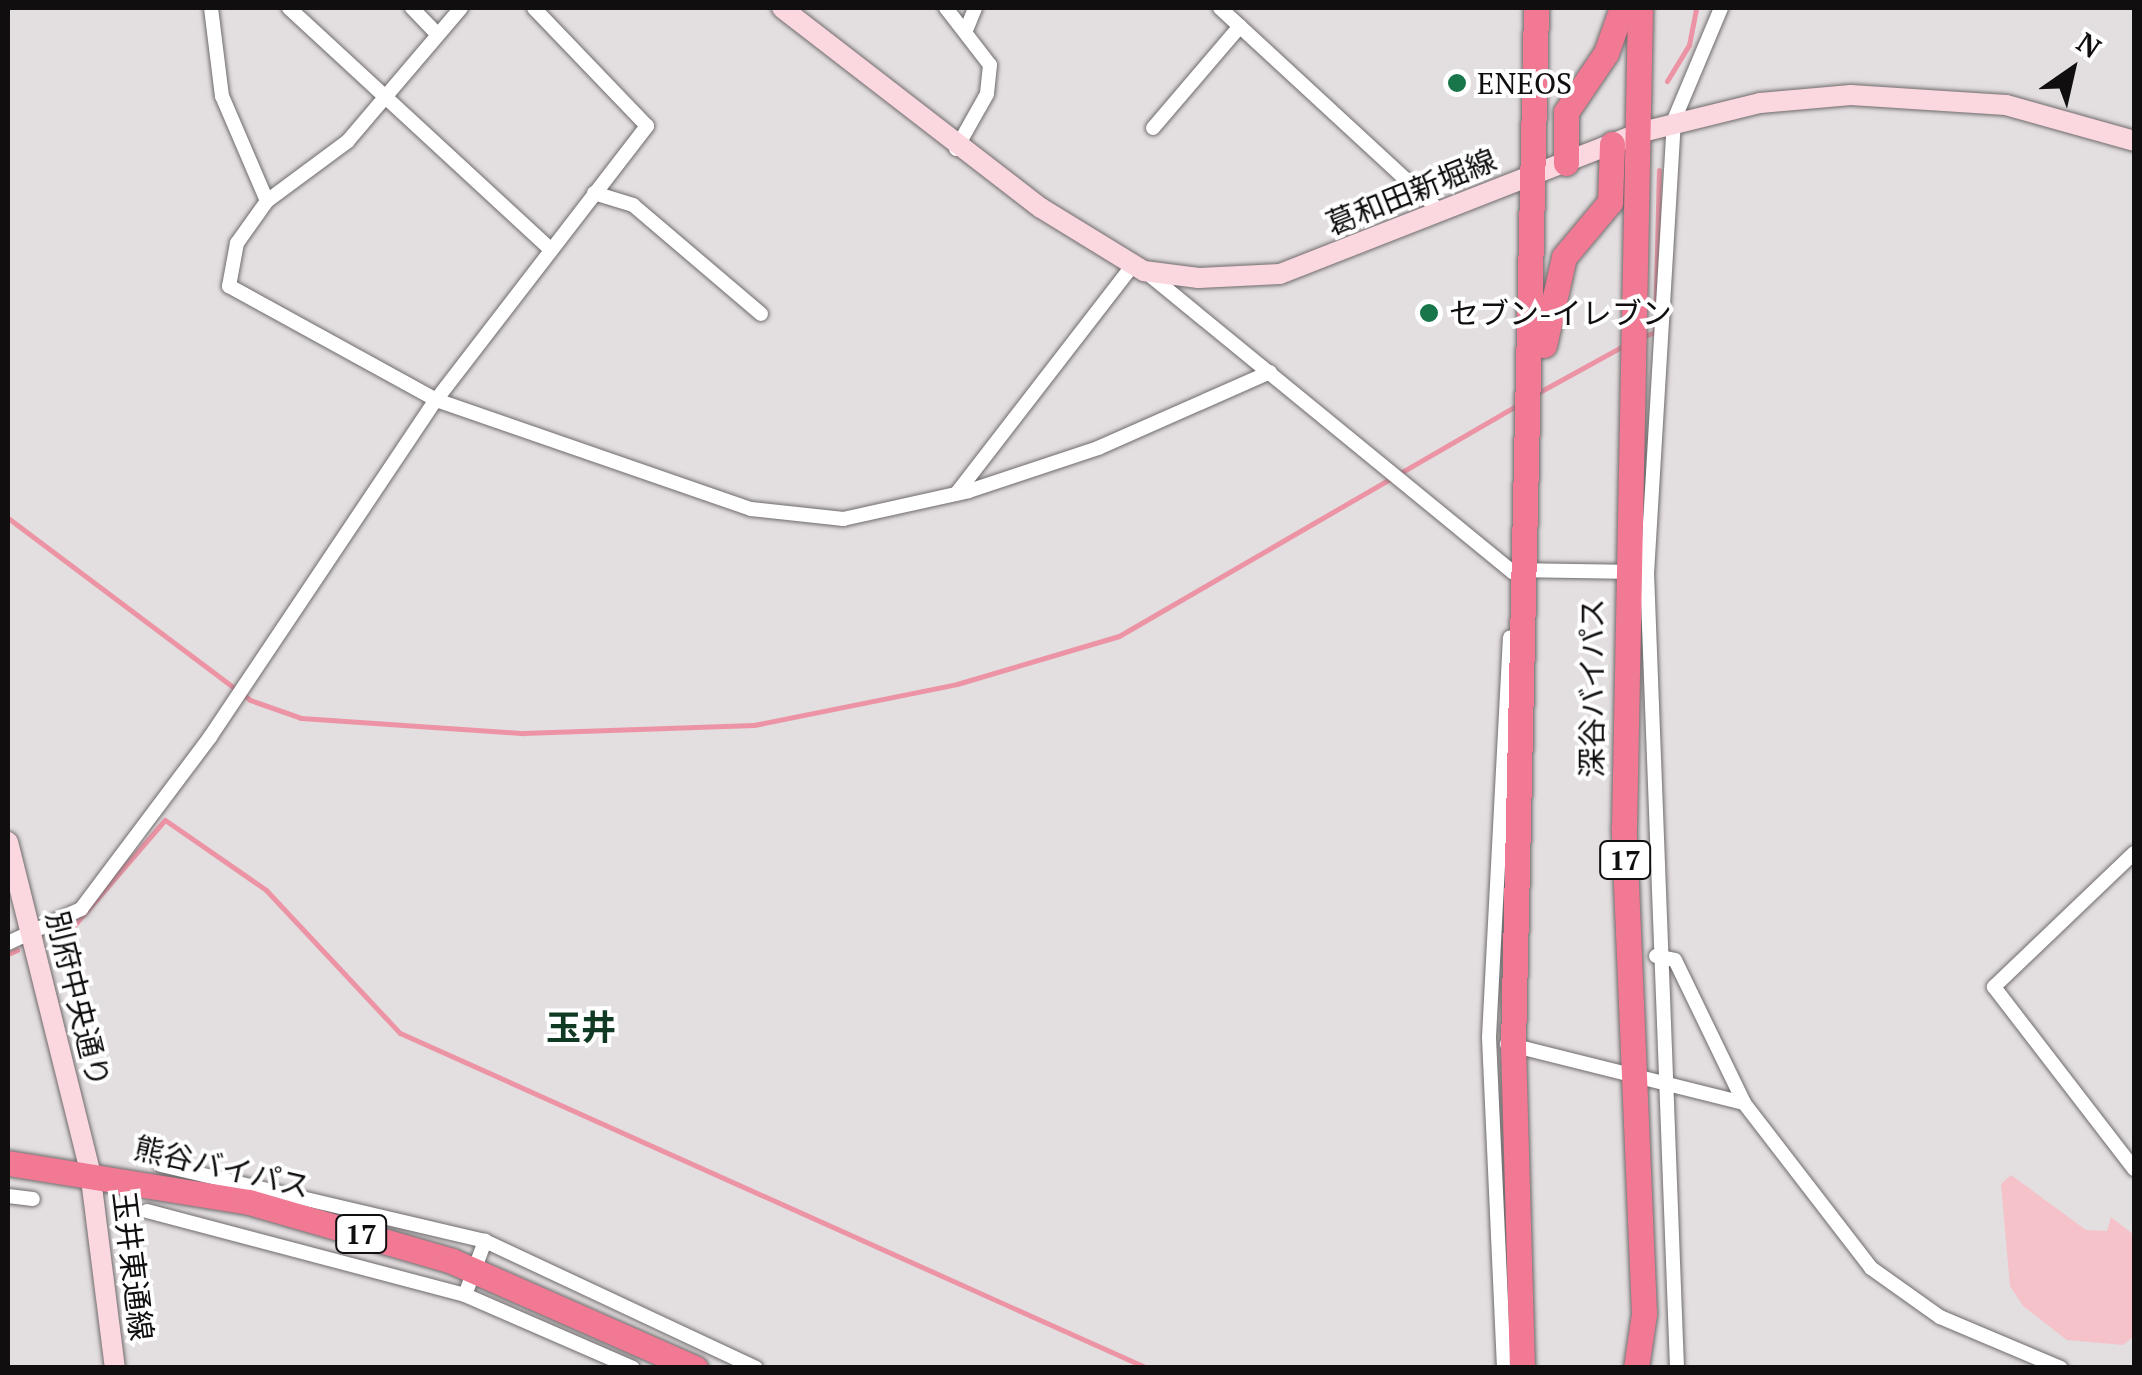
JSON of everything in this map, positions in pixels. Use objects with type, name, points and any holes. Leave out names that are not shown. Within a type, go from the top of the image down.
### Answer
[{"type":"highway","points":[[1522,1368],[1501,1042],[1530,391],[1536,8]]},
{"type":"highway","points":[[1566,163],[1566,112],[1606,53],[1622,8]]},
{"type":"highway","name":"深谷バイパス","points":[[1636,1368],[1644,1314],[1632,1073],[1634,341],[1642,132],[1640,8]]},
{"type":"highway","points":[[1530,391],[1564,257],[1610,202],[1612,144]]},
{"type":"highway","name":"熊谷バイパス","points":[[8,1162],[90,1171],[249,1202],[473,1270],[695,1368]]},
{"type":"main road","name":"葛和田新堀線","points":[[782,8],[956,149],[1138,268],[1239,281],[1280,274],[1674,120],[1851,95],[2006,104],[2134,140]]},
{"type":"main road","name":"別府中央通り","points":[[8,842],[90,1171]]},
{"type":"main road","name":"玉井東通線","points":[[90,1171],[115,1368]]},
{"type":"street","points":[[211,8],[222,96],[268,201]]},
{"type":"street","points":[[288,8],[387,89],[550,249]]},
{"type":"street","points":[[412,8],[437,34]]},
{"type":"street","points":[[461,8],[387,89],[348,141],[268,201],[237,243],[229,286],[436,400],[751,508],[843,519],[956,495],[1160,424],[1270,372]]},
{"type":"street","points":[[8,943],[32,936],[80,909],[229,708],[436,400],[647,126],[534,8]]},
{"type":"street","points":[[946,8],[967,28],[990,66],[988,94],[956,149]]},
{"type":"street","points":[[967,28],[976,8]]},
{"type":"street","points":[[1220,8],[1441,212]]},
{"type":"street","points":[[1678,1368],[1636,573],[1674,120],[1721,8]]},
{"type":"street","points":[[1153,128],[1240,26]]},
{"type":"street","points":[[594,193],[633,205],[761,314]]},
{"type":"street","points":[[956,495],[1138,268],[1405,483],[1521,569],[1636,573]]},
{"type":"street","points":[[2134,853],[1994,987],[2134,1170]]},
{"type":"street","points":[[1656,956],[1675,960],[1744,1103],[1871,1268],[1940,1317],[2061,1368]]},
{"type":"street","points":[[1504,1368],[1501,1042],[1744,1103]]},
{"type":"street","points":[[161,1165],[484,1241],[756,1368]]},
{"type":"street","points":[[8,1196],[33,1199]]},
{"type":"street","points":[[148,1211],[464,1295],[633,1368]]},
{"type":"street","points":[[464,1295],[484,1241]]},
{"type":"shaded area","points":[[2011,1175],[2086,1230],[2107,1231],[2111,1217],[2134,1235],[2134,1336],[2123,1345],[2067,1340],[2023,1306],[2010,1286],[2001,1184]]},
{"type":"waterway","points":[[1667,81],[1689,45],[1696,8]]},
{"type":"waterway","points":[[1640,338],[1655,332],[1659,170]]},
{"type":"waterway","points":[[1534,395],[1625,345]]},
{"type":"waterway","points":[[8,518],[250,700],[301,718],[523,733],[754,725],[957,684],[1119,636],[1521,403]]},
{"type":"waterway","points":[[70,930],[165,820],[266,890],[400,1033],[1147,1368]]},
{"type":"waterway","points":[[8,954],[17,950]]},
{"type":"place","name":"ENEOS","points":[[1457,83]]},
{"type":"place","name":"セブン-イレブン","points":[[1429,313]]},
{"type":"district","name":"玉井","points":[[581,1027]]}]
